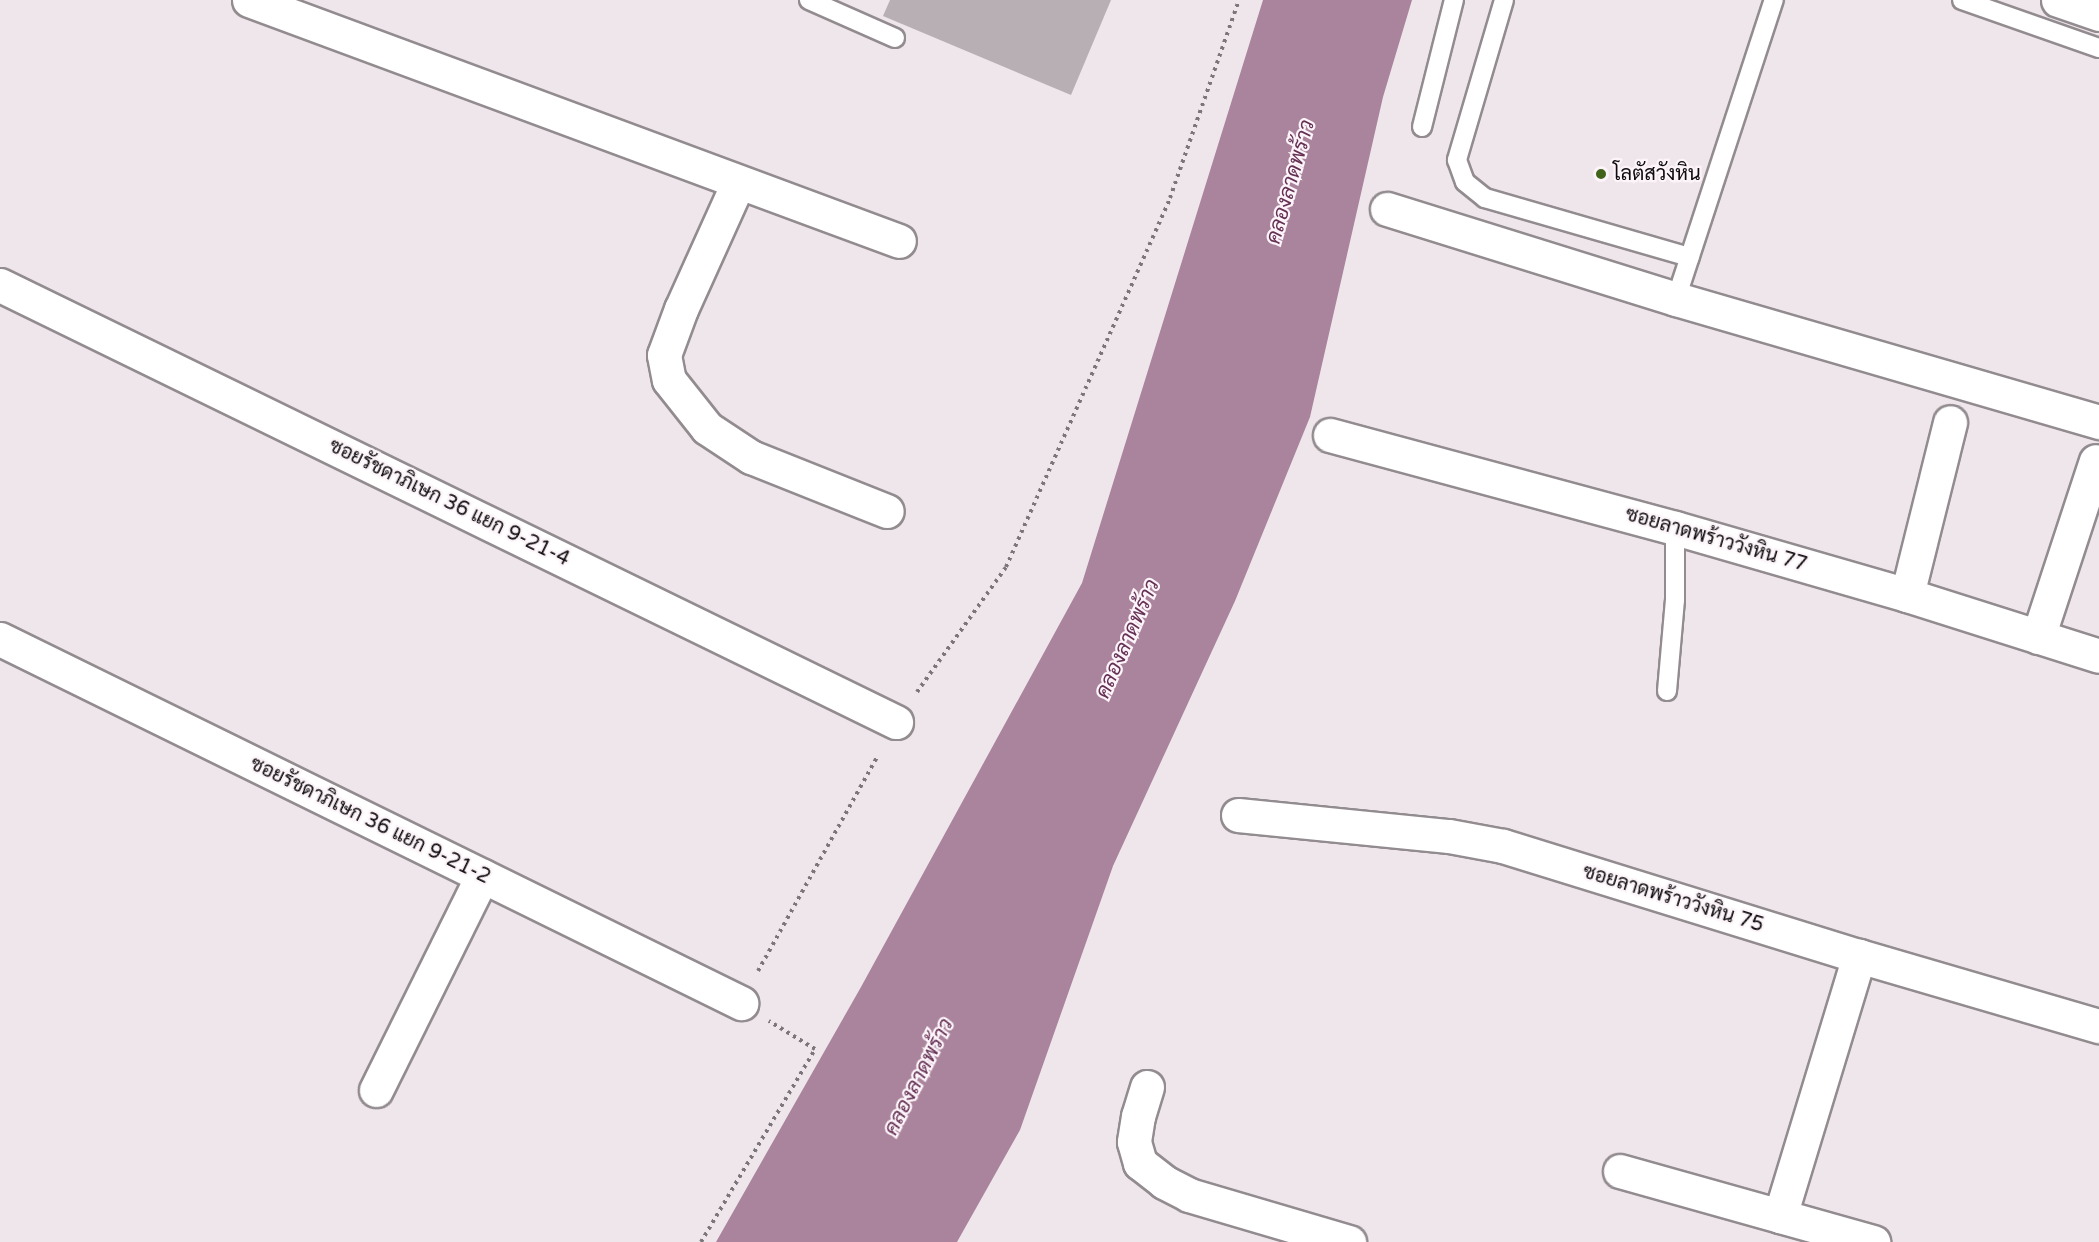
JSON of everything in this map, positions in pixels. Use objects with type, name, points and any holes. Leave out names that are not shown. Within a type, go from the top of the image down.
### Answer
[{"type":"street","points":[[249,0],[899,242]]},
{"type":"street","points":[[2058,0],[2099,14]]},
{"type":"street","points":[[738,183],[681,309],[664,355],[669,380],[707,428],[751,458],[887,511]]},
{"type":"street","points":[[1387,209],[1676,299],[2099,422]]},
{"type":"street","name":"ซอยรัชดาภิเษก 36 แยก 9-21-4","points":[[0,285],[896,722]]},
{"type":"street","points":[[1907,595],[1950,422]]},
{"type":"street","name":"ซอยลาดพร้าววังหิน 77","points":[[1330,435],[1675,528],[1907,595],[2099,656]]},
{"type":"street","points":[[2038,636],[2096,461]]},
{"type":"street","name":"ซอยรัชดาภิเษก 36 แยก 9-21-2","points":[[0,639],[741,1003]]},
{"type":"street","name":"ซอยลาดพร้าววังหิน 75","points":[[1238,815],[1449,836],[1503,846],[1859,956],[2099,1026]]},
{"type":"street","points":[[376,1090],[482,876]]},
{"type":"street","points":[[1779,1216],[1859,956]]},
{"type":"street","points":[[1147,1087],[1138,1116],[1134,1142],[1140,1163],[1164,1182],[1189,1195],[1349,1242]]},
{"type":"street","points":[[1620,1171],[1873,1242]]},
{"type":"lane","points":[[809,0],[895,38]]},
{"type":"lane","points":[[1422,127],[1454,0]]},
{"type":"lane","points":[[1504,0],[1457,160],[1465,182],[1485,198],[1690,257]]},
{"type":"lane","points":[[1676,299],[1774,0]]},
{"type":"lane","points":[[1962,0],[2099,48]]},
{"type":"lane","points":[[1667,692],[1675,600],[1675,528]]},
{"type":"path","points":[[701,1242],[815,1048],[741,1003],[896,722],[1006,567],[1170,198],[1239,0]]},
{"type":"water","name":"คลองลาดพร้าว","points":[[1263,0],[1412,0],[1383,97],[1310,417],[1235,601],[1113,866],[1020,1130],[957,1242],[716,1242],[861,987],[1082,583]]},
{"type":"building","points":[[890,0],[1111,0],[1071,95],[883,16]]},
{"type":"place","name":"โลตัสวังหิน","points":[[1601,174]]}]
